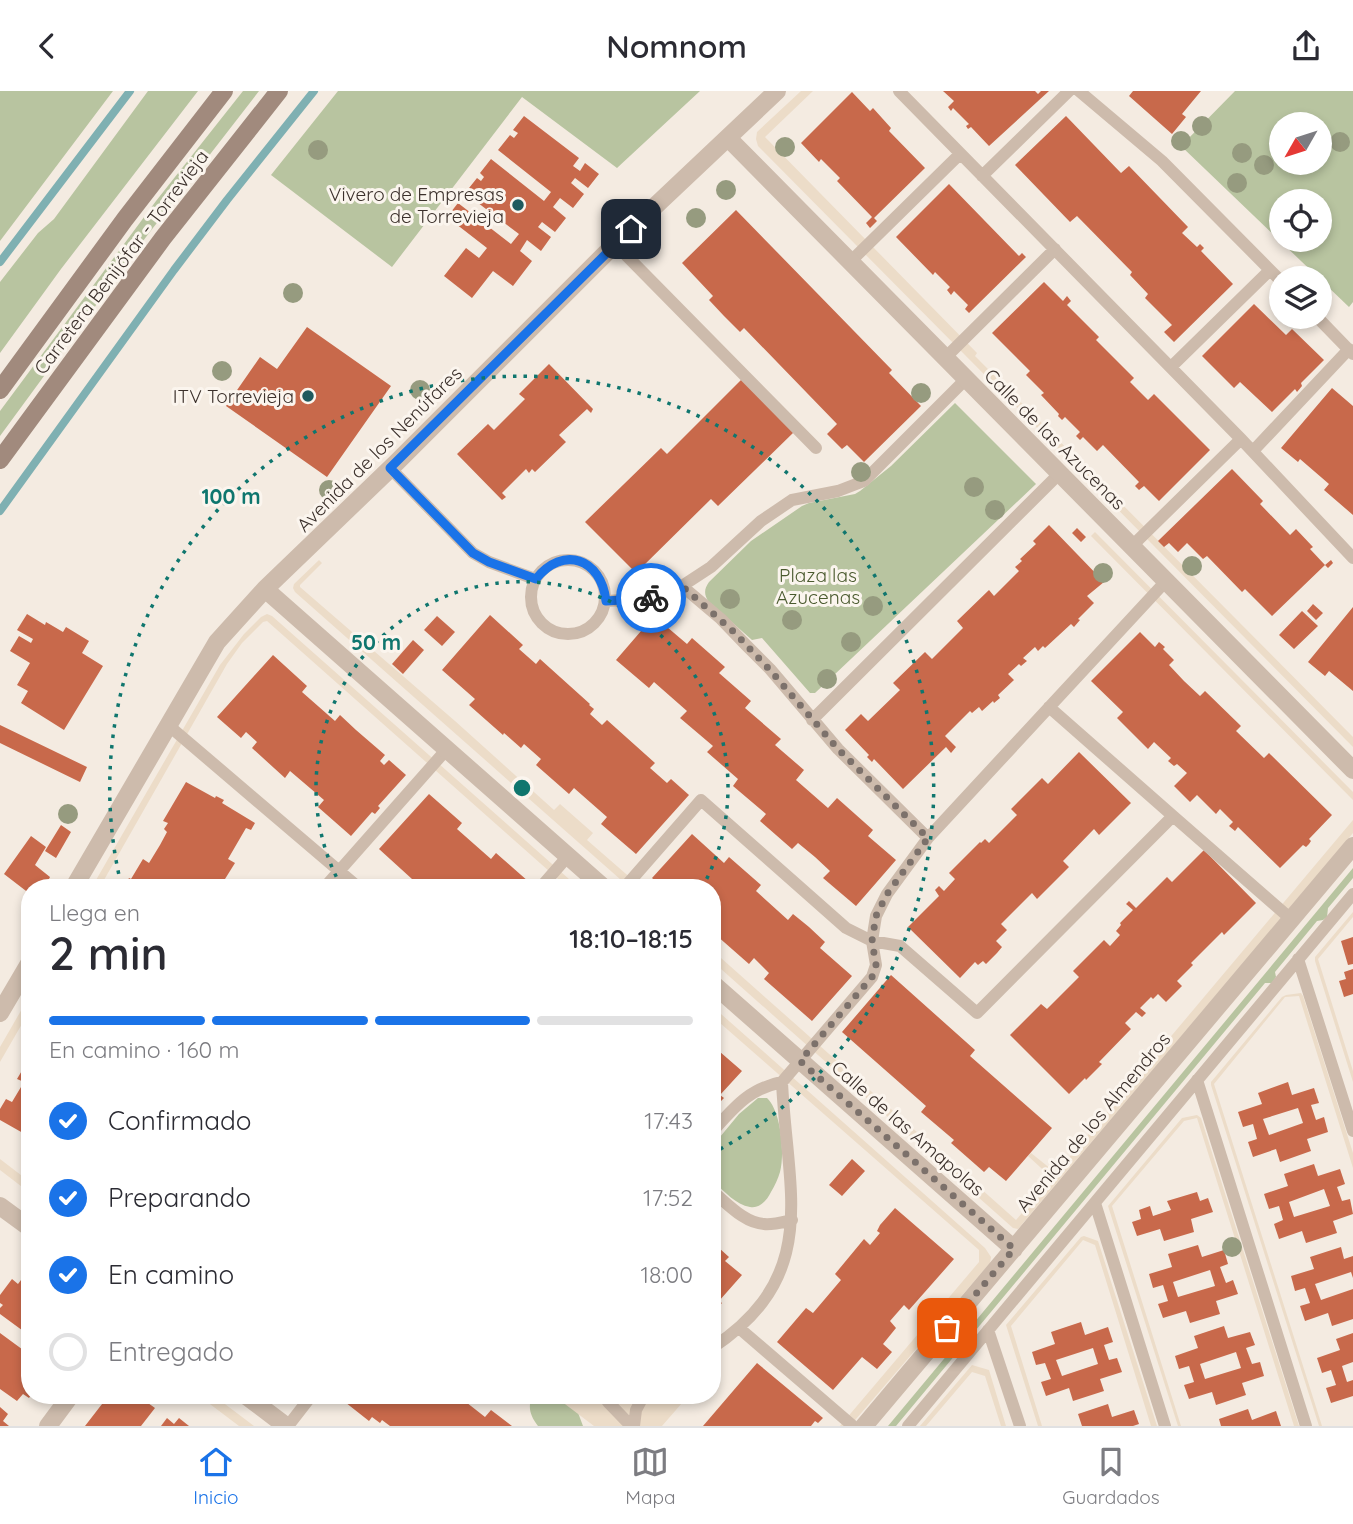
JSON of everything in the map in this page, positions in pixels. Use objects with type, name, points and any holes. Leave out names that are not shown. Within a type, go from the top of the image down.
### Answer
[{"type":"main road","name":"Carretera Benijófar - Torrevieja","points":[[0,390],[223,91]]},
{"type":"main road","name":"Carretera Benijófar - Torrevieja","points":[[0,460],[171,227],[279,91]]},
{"type":"street","name":"Avenida de los Nenúfares","points":[[79,879],[217,642],[265,589],[615,244],[777,91]]},
{"type":"street","name":"Calle de las Azucenas","points":[[728,138],[1353,770]]},
{"type":"street","points":[[265,589],[594,879]]},
{"type":"street","name":"Avenida de los Almendros","points":[[864,1426],[1353,846]]},
{"type":"street","points":[[0,1013],[21,977]]},
{"type":"street","name":"Calle de las Amapolas","points":[[721,991],[1014,1249]]},
{"type":"street","points":[[1,1208],[21,1222]]},
{"type":"street","points":[[48,1426],[64,1404]]},
{"type":"street","points":[[257,1404],[287,1426]]},
{"type":"lane","points":[[899,91],[1253,451],[1353,558]]},
{"type":"lane","points":[[982,176],[1069,91]]},
{"type":"lane","points":[[1079,91],[1162,161],[1269,269]]},
{"type":"lane","points":[[850,262],[960,154]]},
{"type":"lane","points":[[615,244],[816,447]]},
{"type":"lane","points":[[945,358],[1055,249]]},
{"type":"lane","points":[[1171,367],[1269,271]]},
{"type":"lane","points":[[1253,451],[1351,351],[1329,329]]},
{"type":"lane","points":[[606,601],[653,597],[682,586],[711,567],[761,521],[792,500],[838,491],[864,481],[966,379]]},
{"type":"lane","points":[[1132,546],[1241,439]]},
{"type":"lane","points":[[390,468],[473,553],[489,562],[536,579]]},
{"type":"lane","points":[[812,720],[1059,473]]},
{"type":"lane","points":[[572,560],[586,564],[597,573],[604,586],[606,601],[595,623],[585,631],[559,633],[547,628],[537,618],[531,592],[536,579],[545,568],[558,561],[572,560]]},
{"type":"lane","points":[[721,1122],[750,1093],[782,1082],[872,977],[876,965],[872,941],[876,916],[887,894],[928,838],[1166,581]]},
{"type":"lane","points":[[682,586],[721,619],[770,670],[838,749],[928,838]]},
{"type":"lane","points":[[1049,707],[1292,919]]},
{"type":"lane","points":[[168,725],[348,879]]},
{"type":"lane","points":[[332,879],[447,749]]},
{"type":"lane","points":[[632,879],[701,800],[846,928],[872,941],[900,946],[977,1013],[1173,816]]},
{"type":"lane","points":[[548,879],[568,856]]},
{"type":"lane","points":[[908,1426],[1353,894]]},
{"type":"lane","points":[[1298,959],[1353,1131]]},
{"type":"lane","points":[[1197,1080],[1306,1426]]},
{"type":"lane","points":[[721,1341],[751,1318],[763,1302],[781,1272],[789,1242],[792,1220],[791,1181],[782,1082]]},
{"type":"lane","points":[[721,1199],[755,1223],[771,1224],[792,1220]]},
{"type":"lane","points":[[1095,1203],[1165,1426]]},
{"type":"lane","points":[[739,1328],[853,1426]]},
{"type":"lane","points":[[988,1330],[1020,1426]]},
{"type":"lane","points":[[287,1426],[305,1404]]},
{"type":"lane","points":[[610,1404],[633,1426]]},
{"type":"lane","points":[[633,1426],[640,1404]]},
{"type":"green space","points":[[0,91],[113,91],[0,241]]},
{"type":"green space","points":[[148,91],[198,91],[0,353],[0,282],[38,233],[54,219]]},
{"type":"green space","points":[[243,91],[259,91],[146,237],[0,436],[0,411],[156,201]]},
{"type":"green space","points":[[338,91],[700,91],[617,168],[522,97],[392,267],[271,175]]},
{"type":"green space","points":[[1235,91],[1353,91],[1353,302],[1349,307],[1332,291],[1332,266],[1306,266],[1292,252],[1332,252],[1332,189],[1269,189],[1269,230],[1181,146]]},
{"type":"green space","name":"Plaza las Azucenas","points":[[955,403],[1036,484],[815,693],[810,693],[762,638],[752,640],[708,601],[705,591],[707,585],[751,541],[802,506],[860,491],[891,466]]},
{"type":"green space","points":[[1353,868],[1353,878],[1328,908],[1327,917],[1317,921],[1275,972],[1276,977],[1272,983],[1265,983],[896,1426],[888,1426]]},
{"type":"green space","points":[[758,1098],[767,1098],[776,1112],[781,1133],[780,1172],[765,1201],[754,1207],[735,1201],[721,1188],[721,1136],[739,1114]]},
{"type":"green space","points":[[530,1404],[572,1404],[583,1426],[538,1426],[530,1411]]},
{"type":"shaded area","points":[[801,91],[813,91],[765,137],[977,353],[975,356],[1353,737],[1353,747],[758,146],[757,132]]},
{"type":"shaded area","points":[[1095,532],[1353,792],[1353,800],[1091,536]]},
{"type":"shaded area","points":[[319,560],[322,563],[300,587],[554,810],[560,804],[593,833],[587,840],[632,879],[620,879],[295,592],[294,584]]},
{"type":"shaded area","points":[[267,614],[272,616],[569,879],[558,879],[267,621],[242,643],[227,664],[105,879],[97,879],[220,665],[261,617]]},
{"type":"shaded area","points":[[1353,820],[1353,833],[1018,1229],[1013,1228],[721,969],[721,958],[1016,1220],[1052,1178],[1028,1156],[1031,1153],[1056,1173]]},
{"type":"shaded area","points":[[1353,912],[1353,917],[1318,959],[1353,1071],[1353,1082],[1315,957]]},
{"type":"shaded area","points":[[1301,993],[1353,1153],[1353,1168],[1299,996],[1285,997],[1214,1084],[1322,1426],[1319,1426],[1211,1085],[1282,997]]},
{"type":"shaded area","points":[[21,1011],[21,1026],[0,1062],[0,1047]]},
{"type":"shaded area","points":[[721,1014],[985,1248],[991,1257],[990,1263],[850,1426],[840,1426],[979,1262],[979,1250],[721,1024]]},
{"type":"shaded area","points":[[1197,1115],[1201,1118],[1299,1426],[1294,1426],[1197,1118],[1184,1121],[1112,1206],[1181,1426],[1178,1426],[1108,1206],[1182,1118]]},
{"type":"shaded area","points":[[0,1159],[21,1175],[21,1186],[0,1170]]},
{"type":"shaded area","points":[[1084,1236],[1098,1241],[1157,1426],[1151,1426],[1095,1245],[1083,1240],[1011,1326],[1042,1426],[1038,1426],[1006,1325]]},
{"type":"shaded area","points":[[972,1365],[989,1370],[1006,1426],[1001,1426],[985,1376],[972,1372],[926,1426],[920,1426]]},
{"type":"shaded area","points":[[210,1404],[225,1404],[254,1426],[239,1426]]},
{"type":"shaded area","points":[[565,1404],[681,1404],[662,1426],[594,1426]]},
{"type":"building","points":[[943,91],[1035,91],[1038,94],[1041,91],[1049,91],[989,146],[971,127],[968,129],[966,126],[969,124],[953,108],[951,111],[948,107],[954,101]]},
{"type":"building","points":[[1133,91],[1201,91],[1182,114],[1186,117],[1172,134],[1129,96]]},
{"type":"building","points":[[852,92],[870,111],[873,108],[891,128],[889,131],[925,168],[874,218],[877,221],[870,228],[866,223],[872,217],[837,181],[840,178],[821,159],[819,162],[801,143]]},
{"type":"building","name":"Vivero de Empresas de Torrevieja","points":[[524,116],[579,158],[573,166],[580,171],[585,163],[599,174],[588,188],[575,178],[571,183],[584,194],[573,208],[560,198],[553,207],[566,218],[555,232],[542,222],[538,227],[551,237],[541,251],[527,240],[520,251],[532,261],[513,286],[493,271],[472,298],[444,276],[466,248],[479,258],[487,248],[447,217],[458,203],[511,244],[519,234],[465,193],[477,178],[481,181],[484,177],[480,173],[491,159],[544,201],[551,192],[498,150],[510,135],[514,138],[518,133],[513,130]]},
{"type":"building","points":[[1066,116],[1121,173],[1129,166],[1188,227],[1182,233],[1197,247],[1200,244],[1204,248],[1201,251],[1233,284],[1174,342],[1164,332],[1172,325],[1145,298],[1148,294],[1130,275],[1132,272],[1077,216],[1070,222],[1015,165]]},
{"type":"building","points":[[949,184],[1019,256],[1022,253],[1026,257],[969,313],[965,309],[968,305],[954,291],[951,295],[947,290],[950,287],[935,272],[933,275],[896,237]]},
{"type":"building","points":[[736,210],[892,370],[889,373],[921,406],[864,462],[847,445],[842,449],[827,434],[837,424],[744,328],[740,332],[724,316],[709,300],[713,296],[682,263]]},
{"type":"building","points":[[1044,282],[1063,301],[1067,296],[1071,301],[1067,305],[1099,337],[1096,340],[1134,378],[1130,382],[1148,400],[1154,394],[1210,450],[1159,501],[1144,486],[1139,490],[1135,486],[1139,482],[1103,445],[1097,451],[1083,437],[1080,440],[1076,436],[1080,432],[1065,417],[1062,420],[1058,416],[1041,395],[1044,393],[1026,375],[1030,371],[992,333]]},
{"type":"building","points":[[1254,304],[1269,319],[1269,329],[1280,329],[1286,335],[1292,329],[1324,360],[1301,383],[1302,386],[1297,392],[1295,389],[1272,412],[1240,382],[1234,388],[1202,356]]},
{"type":"building","name":"ITV Torrevieja","points":[[307,327],[391,386],[327,477],[226,406],[260,357],[277,369]]},
{"type":"building","points":[[549,364],[593,409],[591,413],[587,409],[559,435],[566,442],[535,472],[532,469],[529,473],[526,469],[502,493],[506,497],[502,500],[457,454],[488,424],[494,430],[525,399],[519,394]]},
{"type":"building","points":[[742,379],[794,432],[718,506],[711,499],[636,573],[585,522],[661,448],[667,454]]},
{"type":"building","points":[[1332,388],[1353,406],[1353,515],[1324,490],[1329,484],[1300,459],[1298,462],[1281,448]]},
{"type":"building","points":[[1232,469],[1263,501],[1260,504],[1290,535],[1296,529],[1325,565],[1272,616],[1245,589],[1242,592],[1207,556],[1203,559],[1187,543],[1178,552],[1169,543],[1164,547],[1158,541]]},
{"type":"building","points":[[1049,525],[1104,582],[1087,596],[1094,603],[1074,627],[1071,624],[1045,648],[1043,646],[1038,651],[1035,647],[1023,658],[1027,661],[1008,674],[1014,680],[998,695],[1000,698],[982,711],[979,707],[972,713],[970,711],[945,736],[956,747],[951,753],[946,747],[903,789],[874,759],[872,762],[867,757],[869,755],[845,730],[861,714],[868,721],[900,690],[893,683],[925,652],[932,659],[963,628],[957,621],[989,590],[994,596],[1019,571],[1015,567],[1022,561],[1020,559],[1036,544],[1033,541]]},
{"type":"building","points":[[1077,528],[1086,537],[1081,542],[1072,533]]},
{"type":"building","points":[[1313,604],[1323,613],[1316,620],[1307,611]]},
{"type":"building","points":[[1353,607],[1353,691],[1329,671],[1325,676],[1308,662]]},
{"type":"building","points":[[1302,611],[1318,626],[1294,649],[1279,635]]},
{"type":"building","points":[[27,614],[63,632],[66,627],[89,641],[82,653],[103,666],[64,730],[21,703],[28,691],[17,685],[30,663],[10,651],[19,636],[31,643],[33,639],[17,630]]},
{"type":"building","points":[[490,615],[523,645],[519,649],[536,664],[540,659],[590,704],[594,709],[590,714],[602,725],[607,720],[655,763],[650,768],[667,783],[671,779],[689,795],[636,854],[601,824],[607,817],[574,788],[569,794],[536,765],[541,759],[524,744],[521,748],[504,733],[503,735],[469,705],[475,699],[442,670]]},
{"type":"building","points":[[437,616],[455,632],[442,646],[424,630]]},
{"type":"building","points":[[654,616],[687,644],[692,638],[725,667],[719,673],[751,701],[745,708],[781,739],[775,745],[804,770],[796,780],[828,808],[837,798],[873,830],[868,836],[896,860],[856,906],[823,878],[830,871],[815,857],[798,843],[792,849],[760,821],[766,814],[733,786],[738,779],[707,752],[713,746],[680,718],[687,711],[654,682],[649,688],[616,660]]},
{"type":"building","points":[[1140,632],[1155,647],[1159,642],[1165,647],[1163,649],[1174,660],[1169,665],[1184,681],[1200,696],[1205,691],[1241,726],[1236,731],[1264,758],[1269,753],[1332,815],[1309,839],[1309,844],[1306,847],[1303,845],[1280,868],[1238,827],[1235,831],[1229,826],[1233,822],[1220,809],[1216,814],[1197,795],[1190,802],[1174,786],[1187,773],[1177,764],[1174,766],[1168,761],[1171,758],[1154,742],[1148,749],[1117,718],[1123,712],[1091,681]]},
{"type":"building","points":[[413,640],[424,650],[403,674],[392,664]]},
{"type":"building","points":[[273,655],[307,686],[302,692],[335,721],[340,715],[385,755],[380,761],[384,765],[389,760],[406,775],[378,806],[380,808],[375,814],[372,812],[351,836],[318,807],[324,800],[290,771],[285,778],[252,748],[257,742],[246,732],[241,738],[217,717]]},
{"type":"building","points":[[0,725],[87,767],[80,782],[0,743]]},
{"type":"building","points":[[1079,752],[1131,803],[1099,835],[1094,829],[1063,861],[1069,867],[1037,899],[1032,893],[1001,924],[1007,930],[996,941],[1002,947],[997,953],[986,964],[983,961],[978,965],[975,962],[960,978],[908,927],[939,896],[935,890],[939,886],[944,891],[955,879],[949,873],[980,842],[985,839],[989,843],[1017,815],[1011,809],[1042,778],[1048,784]]},
{"type":"building","points":[[186,782],[224,800],[222,803],[255,823],[251,830],[246,828],[228,859],[235,863],[225,879],[131,879],[143,859],[149,863],[160,845],[167,832],[164,829],[168,823],[163,821]]},
{"type":"building","points":[[429,794],[462,823],[457,829],[491,859],[496,853],[526,879],[412,879],[379,849]]},
{"type":"building","points":[[61,825],[71,832],[56,858],[45,851]]},
{"type":"building","points":[[692,834],[724,863],[729,857],[761,885],[756,891],[788,920],[793,914],[809,927],[825,942],[820,948],[852,976],[812,1021],[764,979],[769,973],[754,958],[749,964],[721,939],[721,879],[652,878]]},
{"type":"building","points":[[31,836],[46,847],[35,865],[50,877],[49,879],[21,879],[21,887],[4,874]]},
{"type":"building","points":[[1204,850],[1256,903],[1191,963],[1193,965],[1177,981],[1182,986],[1166,1002],[1158,994],[1153,999],[1151,997],[1140,1008],[1146,1013],[1142,1017],[1136,1012],[1125,1023],[1131,1029],[1099,1062],[1102,1064],[1069,1094],[1010,1035],[1041,1004],[1047,1009],[1079,977],[1073,971],[1104,940],[1110,946],[1120,935],[1116,931],[1120,923],[1133,910],[1126,904],[1129,901],[1136,908],[1167,877],[1172,882]]},
{"type":"building","points":[[1353,937],[1353,964],[1348,965],[1341,941]]},
{"type":"building","points":[[1353,969],[1353,994],[1344,997],[1339,981],[1346,979],[1344,972]]},
{"type":"building","points":[[891,975],[975,1050],[970,1056],[1052,1128],[1006,1181],[989,1167],[984,1172],[951,1143],[954,1140],[921,1112],[926,1106],[842,1032]]},
{"type":"building","points":[[721,1053],[742,1071],[721,1094]]},
{"type":"building","points":[[1288,1082],[1292,1095],[1314,1088],[1319,1103],[1311,1105],[1316,1120],[1324,1117],[1328,1132],[1307,1139],[1311,1151],[1280,1162],[1276,1149],[1253,1157],[1248,1142],[1257,1139],[1253,1124],[1243,1127],[1238,1112],[1262,1104],[1258,1093]],"holes":[[[1298,1108],[1303,1123],[1269,1135],[1263,1119]]]},
{"type":"building","points":[[21,1087],[21,1132],[0,1120],[0,1109],[6,1099],[12,1102]]},
{"type":"building","points":[[852,1159],[865,1171],[842,1196],[829,1185]]},
{"type":"building","points":[[1314,1164],[1318,1176],[1340,1169],[1345,1184],[1337,1187],[1342,1201],[1350,1199],[1353,1214],[1333,1221],[1337,1233],[1306,1243],[1302,1231],[1279,1239],[1274,1224],[1283,1220],[1279,1206],[1269,1209],[1264,1194],[1288,1186],[1284,1174]],"holes":[[[1324,1189],[1330,1206],[1294,1217],[1289,1202]]]},
{"type":"building","points":[[1197,1192],[1200,1201],[1208,1198],[1213,1212],[1191,1219],[1194,1232],[1164,1241],[1160,1229],[1137,1236],[1132,1222],[1141,1219],[1139,1210],[1150,1206],[1153,1216],[1171,1210],[1167,1201]]},
{"type":"building","points":[[895,1208],[954,1259],[909,1310],[904,1305],[890,1321],[896,1328],[883,1344],[892,1352],[877,1369],[862,1357],[833,1390],[777,1342],[806,1308],[813,1313],[841,1280],[835,1274],[864,1239],[870,1245],[880,1233],[877,1231],[880,1225]]},
{"type":"building","points":[[1198,1245],[1202,1257],[1224,1250],[1228,1264],[1220,1267],[1226,1283],[1233,1280],[1238,1294],[1216,1301],[1220,1314],[1190,1323],[1186,1311],[1163,1318],[1158,1304],[1168,1301],[1163,1285],[1153,1288],[1149,1274],[1172,1267],[1168,1254]],"holes":[[[1210,1270],[1215,1286],[1178,1297],[1173,1282]]]},
{"type":"building","points":[[1341,1247],[1344,1259],[1353,1256],[1353,1278],[1351,1272],[1315,1284],[1321,1300],[1353,1289],[1353,1319],[1332,1326],[1328,1313],[1305,1321],[1300,1306],[1310,1303],[1305,1288],[1295,1291],[1291,1276],[1314,1269],[1310,1257]]},
{"type":"building","points":[[721,1250],[729,1257],[725,1261],[742,1275],[721,1299]]},
{"type":"building","points":[[12,1279],[18,1284],[21,1280],[21,1329],[0,1314],[3,1305],[0,1303],[0,1295]]},
{"type":"building","points":[[1081,1322],[1085,1335],[1108,1327],[1113,1342],[1104,1345],[1109,1360],[1117,1358],[1122,1372],[1100,1379],[1104,1391],[1073,1401],[1069,1388],[1046,1396],[1041,1382],[1051,1379],[1045,1363],[1036,1365],[1032,1352],[1055,1344],[1051,1332]],"holes":[[[1093,1348],[1098,1364],[1062,1376],[1056,1360]]]},
{"type":"building","points":[[1224,1326],[1228,1338],[1250,1332],[1255,1345],[1246,1348],[1252,1364],[1260,1362],[1264,1376],[1242,1383],[1246,1395],[1216,1405],[1212,1392],[1189,1399],[1184,1385],[1194,1382],[1189,1366],[1179,1369],[1175,1356],[1198,1348],[1194,1336]],"holes":[[[1236,1352],[1241,1368],[1205,1379],[1200,1364]]]},
{"type":"building","points":[[0,1333],[21,1348],[21,1396],[17,1401],[0,1389]]},
{"type":"building","points":[[1353,1333],[1353,1362],[1342,1366],[1347,1382],[1353,1380],[1353,1396],[1331,1403],[1326,1388],[1336,1385],[1331,1370],[1322,1373],[1317,1358],[1340,1350],[1336,1339]]},
{"type":"building","points":[[757,1363],[823,1418],[811,1426],[703,1426]]},
{"type":"building","points":[[102,1404],[149,1404],[155,1408],[141,1426],[85,1426]]},
{"type":"building","points":[[347,1404],[468,1404],[485,1417],[491,1410],[512,1426],[390,1426],[372,1417],[369,1421]]},
{"type":"building","points":[[1108,1404],[1112,1417],[1134,1410],[1139,1424],[1082,1426],[1078,1414]]},
{"type":"building","points":[[0,1407],[8,1414],[3,1421],[9,1426],[0,1426]]},
{"type":"building","points":[[1248,1409],[1252,1420],[1276,1411],[1281,1426],[1221,1426],[1219,1419]]},
{"type":"building","points":[[167,1418],[174,1424],[179,1418],[189,1426],[161,1426]]},
{"type":"waterway","points":[[0,262],[130,91]]},
{"type":"waterway","points":[[0,511],[174,270],[314,91]]},
{"type":"way so far","points":[[651,598],[682,586],[721,619],[770,670],[838,749],[928,838],[887,894],[876,916],[872,941],[876,965],[872,977],[800,1061],[1014,1249],[947,1328]]},
{"type":"place","name":"Vivero de Empresas de Torrevieja","points":[[518,205]]},
{"type":"place","name":"ITV Torrevieja","points":[[308,396]]},
{"type":"route","points":[[631,229],[390,468],[473,553],[489,562],[536,579],[545,568],[558,561],[572,560],[586,564],[597,573],[604,586],[606,601],[651,598]]}]
